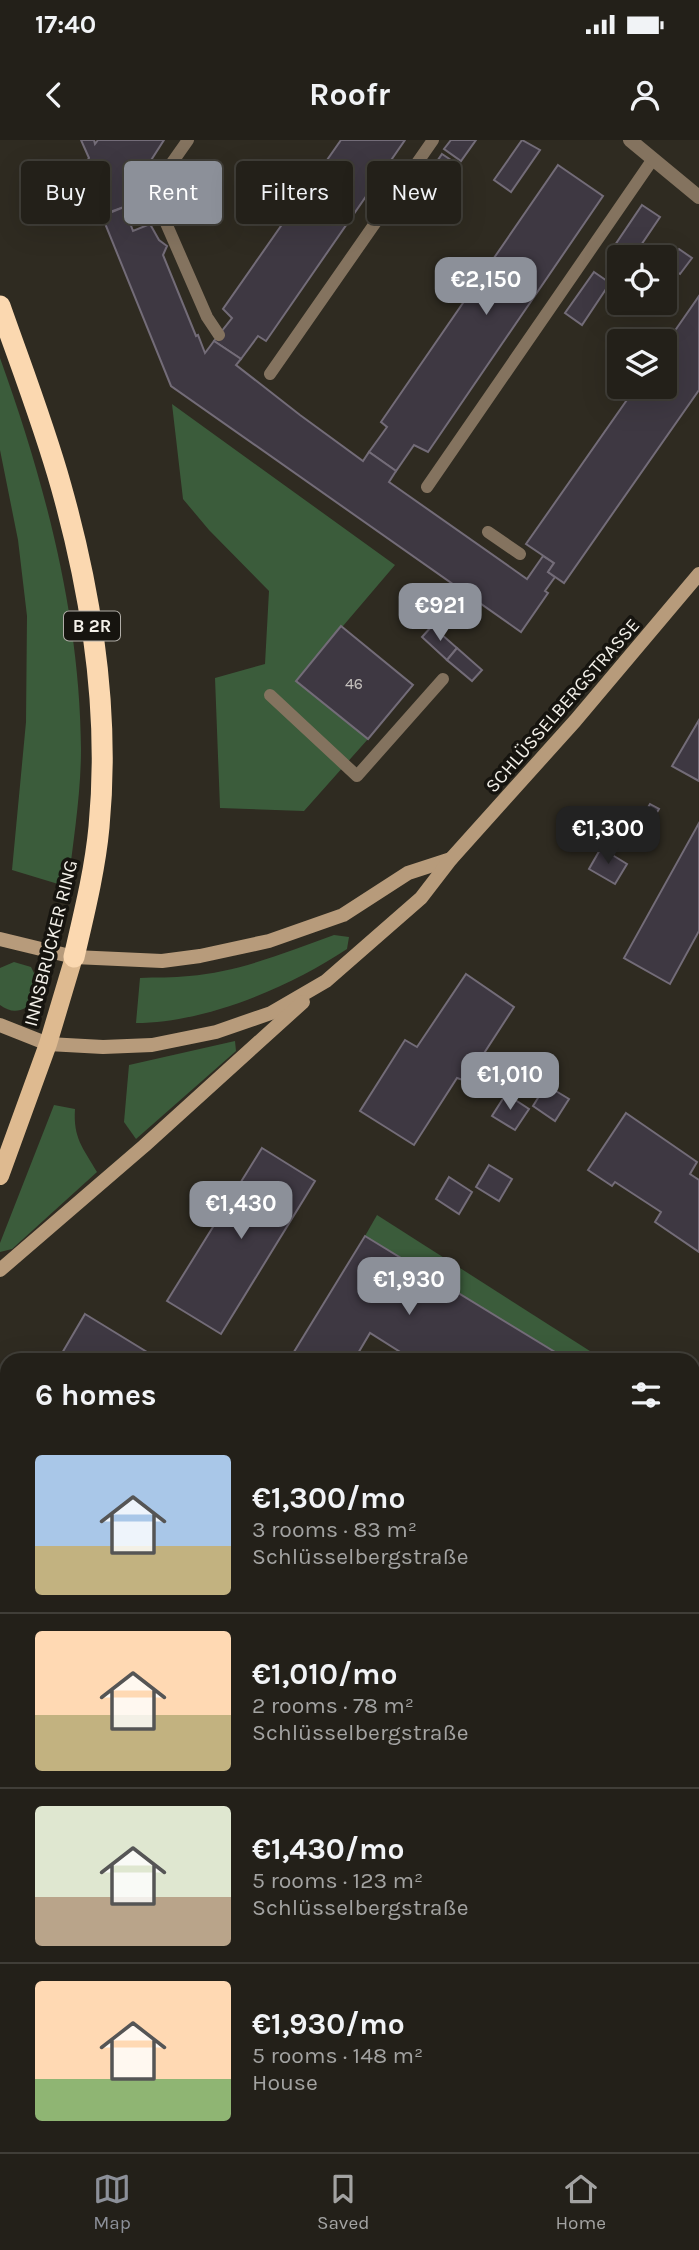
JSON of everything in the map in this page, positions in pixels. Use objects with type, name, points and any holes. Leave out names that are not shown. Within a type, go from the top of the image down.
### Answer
[{"type":"highway","name":"INNSBRUCKER RING","points":[[0,306],[62,487],[92,628],[100,694],[103,766],[99,829],[85,913],[74,957]]},
{"type":"main road","name":"INNSBRUCKER RING","points":[[0,1176],[48,1044],[74,957]]},
{"type":"street","points":[[630,140],[699,197]]},
{"type":"street","name":"SCHLÜSSELBERGSTRASSE","points":[[0,1025],[48,1044],[103,1047],[152,1045],[216,1032],[271,1013],[326,981],[421,898],[451,859],[576,721],[699,575]]},
{"type":"street","name":"SCHLÜSSELBERGSTRASSE","points":[[0,939],[74,957],[162,961],[200,956],[269,941],[343,915],[408,873],[451,859]]},
{"type":"street","points":[[0,1270],[144,1146],[326,981]]},
{"type":"lane","points":[[188,140],[152,191],[206,317],[219,335]]},
{"type":"lane","points":[[271,374],[433,140]]},
{"type":"lane","points":[[427,487],[653,159]]},
{"type":"lane","points":[[488,532],[520,554]]},
{"type":"lane","points":[[270,695],[357,776],[443,678]]},
{"type":"green space","points":[[0,358],[45,501],[67,599],[74,649],[81,766],[68,887],[12,870],[26,722],[27,616],[18,540],[0,450]]},
{"type":"green space","points":[[172,404],[395,565],[297,680],[368,739],[304,811],[220,808],[215,678],[265,664],[269,591],[209,530],[183,499]]},
{"type":"green space","points":[[334,935],[349,937],[347,949],[300,977],[273,989],[218,1010],[190,1017],[136,1023],[140,978],[208,974],[263,960]]},
{"type":"green space","points":[[14,962],[31,967],[39,983],[36,1000],[28,1007],[14,1011],[0,1005],[0,968]]},
{"type":"green space","points":[[235,1041],[236,1051],[136,1139],[124,1122],[129,1065]]},
{"type":"green space","points":[[54,1105],[75,1109],[77,1135],[97,1172],[12,1249],[0,1252],[0,1243]]},
{"type":"green space","points":[[377,1215],[593,1353],[557,1353],[365,1236]]},
{"type":"building","points":[[81,140],[94,140],[95,144],[98,140],[164,140],[151,161],[124,161],[124,207],[110,212],[110,161],[87,161],[89,158]]},
{"type":"building","points":[[341,140],[405,140],[390,161],[367,161],[367,195],[353,215],[353,161],[326,161]]},
{"type":"building","points":[[451,140],[476,140],[461,161],[444,149]]},
{"type":"building","points":[[522,140],[540,150],[511,192],[494,180]]},
{"type":"building","points":[[442,154],[452,161],[437,161]]},
{"type":"building","points":[[558,165],[603,196],[428,452],[414,445],[396,471],[369,452],[387,427],[381,422]]},
{"type":"building","points":[[642,205],[660,217],[641,245],[615,245]]},
{"type":"building","points":[[124,207],[124,224],[130,224],[133,231],[150,224],[159,240],[167,246],[163,255],[205,353],[214,341],[241,359],[236,365],[300,415],[363,461],[369,452],[396,471],[389,482],[527,579],[543,556],[554,563],[548,572],[555,577],[545,591],[548,593],[521,632],[171,386],[105,224],[110,224],[110,213]]},
{"type":"building","points":[[282,224],[347,224],[266,341],[258,336],[241,359],[214,341],[232,318],[223,309]]},
{"type":"building","points":[[679,249],[692,258],[680,274],[677,272]]},
{"type":"building","points":[[594,272],[607,281],[607,288],[582,325],[565,313]]},
{"type":"building","points":[[699,296],[699,390],[564,583],[548,572],[554,563],[526,544],[628,399],[677,399],[676,329]]},
{"type":"building","points":[[341,626],[413,685],[368,739],[296,681]]},
{"type":"building","points":[[432,626],[457,648],[447,660],[422,637]]},
{"type":"building","points":[[457,648],[482,670],[472,681],[447,660]]},
{"type":"building","points":[[699,720],[699,781],[672,766]]},
{"type":"building","points":[[650,804],[659,809],[642,838],[633,832]]},
{"type":"building","points":[[699,823],[699,931],[670,984],[624,958]]},
{"type":"building","points":[[601,848],[627,864],[615,884],[589,869]]},
{"type":"building","points":[[466,974],[514,1007],[466,1081],[457,1078],[414,1145],[360,1111],[405,1040],[417,1047]]},
{"type":"building","points":[[546,1085],[569,1099],[555,1121],[533,1106]]},
{"type":"building","points":[[506,1094],[529,1109],[515,1130],[492,1116]]},
{"type":"building","points":[[626,1113],[697,1162],[690,1174],[699,1180],[699,1252],[655,1222],[661,1212],[615,1182],[612,1186],[588,1170]]},
{"type":"building","points":[[262,1148],[315,1181],[221,1334],[167,1301]]},
{"type":"building","points":[[489,1165],[512,1179],[499,1201],[476,1187]]},
{"type":"building","points":[[449,1177],[472,1192],[459,1214],[436,1199]]},
{"type":"building","points":[[365,1236],[557,1353],[402,1353],[370,1333],[358,1353],[293,1353]]},
{"type":"building","points":[[85,1314],[149,1353],[62,1353]]}]
